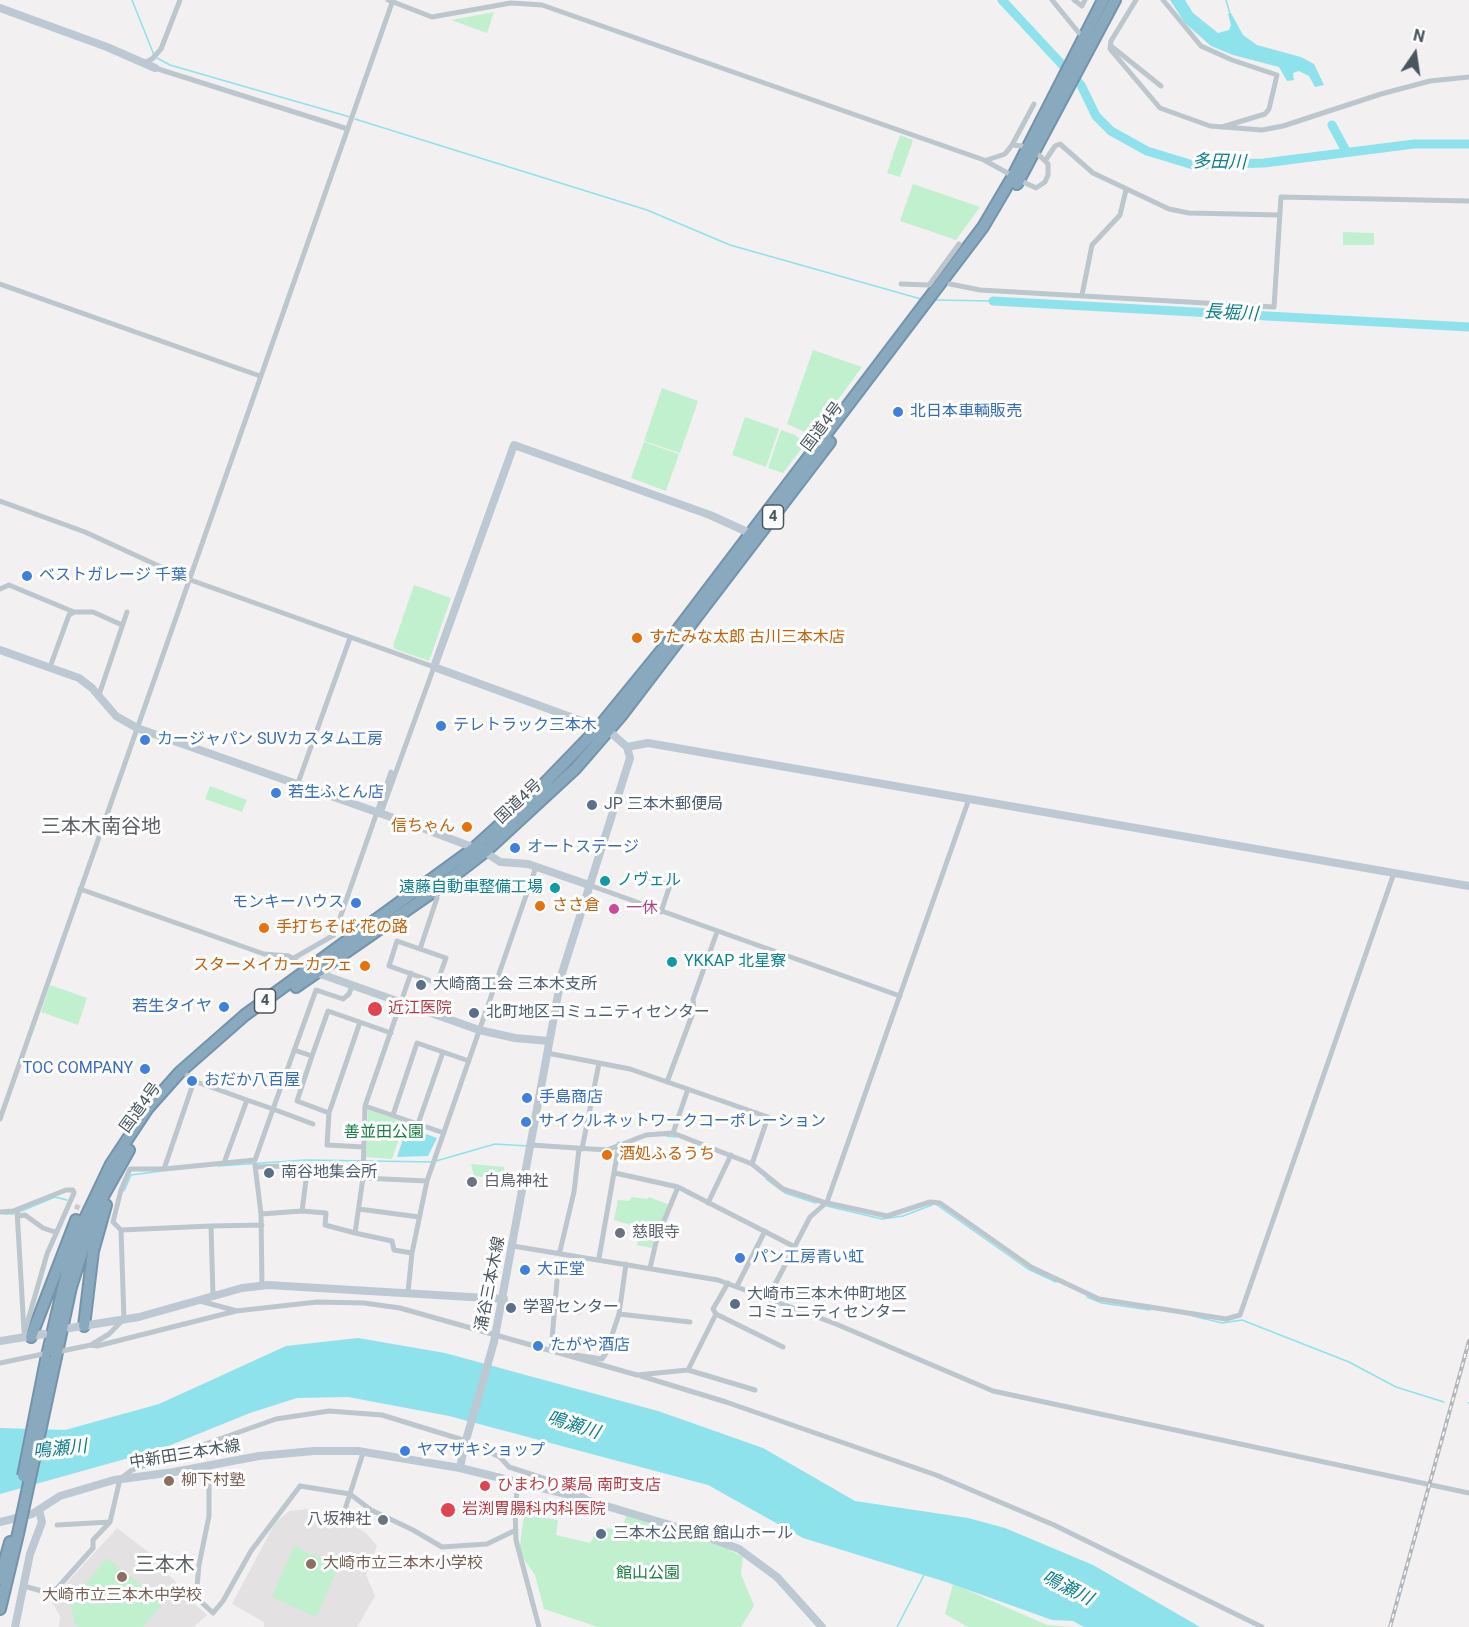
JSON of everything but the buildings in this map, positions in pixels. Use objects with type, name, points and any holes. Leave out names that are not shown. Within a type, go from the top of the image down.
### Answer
[{"type":"highway","name":"国道4号","points":[[0,1609],[69,1262],[94,1196],[148,1108],[180,1072],[245,1015],[433,892],[485,852],[553,791],[609,731],[931,303],[943,282],[997,219],[1078,57],[1103,0]]},
{"type":"highway","name":"国道4号","points":[[1078,57],[1115,0]]},
{"type":"highway","name":"国道4号","points":[[52,1356],[71,1287],[101,1200],[123,1160],[153,1114],[236,1030],[473,849],[537,791],[598,727],[755,535]]},
{"type":"highway","points":[[26,1335],[77,1219],[108,1163],[131,1134]]},
{"type":"highway","points":[[84,1326],[98,1227],[123,1160]]},
{"type":"highway","name":"国道4号","points":[[0,1579],[15,1533]]},
{"type":"street","points":[[144,63],[158,53],[180,0]]},
{"type":"street","points":[[1052,0],[1079,33]]},
{"type":"street","points":[[1074,0],[1082,6],[1085,0]]},
{"type":"street","points":[[1163,0],[1201,46],[1232,60],[1277,75],[1269,109],[1265,114],[1222,126],[1222,129]]},
{"type":"street","points":[[0,1119],[354,114],[391,1],[432,17],[512,3],[542,5],[984,160],[1029,187],[1041,186],[1048,175],[1048,164],[1039,155]]},
{"type":"street","points":[[1134,1],[1110,49],[1160,108],[1199,124],[1222,129],[1262,130],[1283,126],[1381,94],[1430,81],[1469,77]]},
{"type":"street","points":[[0,8],[154,68],[349,126]]},
{"type":"street","points":[[1110,45],[1161,86]]},
{"type":"street","points":[[984,160],[999,157],[1012,145],[1034,104]]},
{"type":"street","points":[[1045,161],[1055,146],[1060,144],[1093,173],[1170,209],[1189,213],[1279,215]]},
{"type":"street","points":[[1012,145],[1022,146]]},
{"type":"street","points":[[1082,295],[1092,244],[1120,215],[1126,190]]},
{"type":"street","points":[[902,284],[926,286],[943,282],[980,290],[1274,307],[1281,197],[1469,201]]},
{"type":"street","points":[[943,282],[959,244]]},
{"type":"street","points":[[0,284],[261,376]]},
{"type":"street","points":[[294,958],[334,935],[514,445],[755,535]]},
{"type":"street","points":[[0,502],[85,532],[189,579],[609,731],[627,747],[648,743],[1469,886]]},
{"type":"street","points":[[0,589],[9,585],[74,612],[93,612],[122,625]]},
{"type":"street","points":[[50,668],[69,615],[74,612]]},
{"type":"street","points":[[99,695],[127,612]]},
{"type":"street","points":[[298,783],[350,638]]},
{"type":"street","points":[[0,650],[79,678],[99,695],[116,716],[137,728],[298,783],[485,852],[505,864],[522,863],[536,867],[900,996]]},
{"type":"street","name":"涌谷三本木線","points":[[460,1468],[504,1299],[549,1041],[567,954],[628,770],[630,758],[627,747]]},
{"type":"street","points":[[379,813],[391,772]]},
{"type":"street","points":[[768,1298],[810,1216],[827,1202],[969,799]]},
{"type":"street","points":[[408,1292],[412,1253],[427,1181],[536,867]]},
{"type":"street","points":[[531,1145],[607,1150],[646,1135],[673,1133],[752,1164],[783,1189],[827,1202],[887,1216],[936,1202],[1031,1267],[1099,1299],[1222,1320],[1240,1315],[1394,873]]},
{"type":"street","points":[[637,874],[670,885],[661,912]]},
{"type":"street","points":[[80,890],[264,954],[294,958],[313,971],[351,986],[479,1030],[515,1038],[549,1041]]},
{"type":"street","points":[[420,949],[437,898],[433,892]]},
{"type":"street","points":[[667,1082],[694,1010],[693,999],[717,932]]},
{"type":"street","points":[[397,940],[420,949],[446,958],[437,983],[389,966],[397,940]]},
{"type":"street","points":[[355,1233],[363,1178],[365,1106],[411,974]]},
{"type":"street","points":[[262,1286],[262,1225],[255,1163],[316,990],[343,999],[349,994],[351,986]]},
{"type":"street","points":[[329,1113],[297,1101],[328,1011],[391,1033]]},
{"type":"street","points":[[360,1022],[329,1113],[327,1145],[364,1147]]},
{"type":"street","points":[[393,1115],[417,1043],[469,1061]]},
{"type":"street","points":[[294,1050],[312,1056]]},
{"type":"street","points":[[418,1124],[443,1052]]},
{"type":"street","points":[[547,1053],[630,1069],[768,1118],[752,1164]]},
{"type":"street","points":[[560,1251],[599,1063]]},
{"type":"street","points":[[164,1169],[190,1078],[313,1124]]},
{"type":"street","points":[[673,1133],[688,1089]]},
{"type":"street","points":[[224,1163],[247,1100]]},
{"type":"street","points":[[365,1106],[444,1132]]},
{"type":"street","points":[[599,1258],[619,1144]]},
{"type":"street","points":[[708,1203],[730,1156]]},
{"type":"street","points":[[113,1222],[121,1190],[130,1170],[224,1163],[308,1165],[302,1211]]},
{"type":"street","points":[[615,1173],[678,1187],[795,1247]]},
{"type":"street","points":[[363,1178],[427,1181]]},
{"type":"street","points":[[650,1268],[657,1238],[678,1187]]},
{"type":"street","points":[[18,1213],[70,1189],[74,1193],[72,1205],[55,1232],[26,1335]]},
{"type":"street","points":[[359,1209],[419,1217]]},
{"type":"street","points":[[261,1214],[302,1211],[326,1213],[324,1225],[392,1241],[394,1250],[412,1253]]},
{"type":"street","points":[[0,1212],[25,1215],[55,1232]]},
{"type":"street","points":[[18,1213],[26,1335]]},
{"type":"street","points":[[0,1363],[52,1356],[92,1345],[109,1334],[123,1320],[121,1230],[113,1222],[105,1219]]},
{"type":"street","points":[[121,1230],[262,1225]]},
{"type":"street","points":[[211,1226],[213,1296]]},
{"type":"street","points":[[738,1286],[765,1231]]},
{"type":"street","points":[[513,1246],[560,1251],[738,1286],[990,1390],[1469,1493]]},
{"type":"street","points":[[566,1355],[573,1353],[602,1359],[619,1314],[626,1264]]},
{"type":"street","points":[[551,1351],[557,1281]]},
{"type":"street","points":[[728,1283],[713,1309],[716,1314],[783,1347]]},
{"type":"street","points":[[70,1328],[123,1320],[213,1296],[262,1286],[408,1292],[504,1299]]},
{"type":"street","points":[[200,1301],[238,1311]]},
{"type":"street","points":[[92,1345],[97,1346],[238,1311],[317,1302],[364,1303],[400,1308],[495,1339],[551,1351],[637,1375],[836,1439],[936,1475],[1127,1559],[1262,1627]]},
{"type":"street","points":[[553,1309],[579,1312]]},
{"type":"street","points":[[619,1314],[690,1322]]},
{"type":"street","points":[[688,1370],[716,1314]]},
{"type":"street","points":[[0,1341],[26,1335],[44,1334]]},
{"type":"street","points":[[637,1375],[688,1370],[755,1390]]},
{"type":"street","points":[[24,1586],[52,1594],[93,1548],[93,1540],[110,1522],[120,1479],[132,1470],[276,1419],[329,1411],[382,1415],[460,1439],[500,1457],[509,1467],[564,1485],[596,1503]]},
{"type":"street","name":"中新田三本木線","points":[[0,1522],[39,1510],[60,1496],[120,1479],[259,1456],[314,1450],[363,1453],[460,1468]]},
{"type":"street","points":[[341,1522],[363,1453]]},
{"type":"street","points":[[209,1466],[209,1516],[199,1565],[196,1597],[213,1613],[223,1601],[251,1551],[300,1486],[350,1494],[371,1510],[442,1547],[487,1544],[516,1530]]},
{"type":"street","points":[[460,1468],[596,1503],[695,1532],[739,1549],[777,1577],[822,1627]]},
{"type":"street","points":[[518,1482],[514,1509],[516,1530],[539,1627]]},
{"type":"street","points":[[15,1627],[30,1554],[42,1522],[39,1510]]},
{"type":"street","points":[[57,1525],[110,1522]]},
{"type":"shaded area","name":"大崎市立三本木小学校","points":[[309,1509],[345,1521],[366,1533],[377,1546],[366,1575],[375,1596],[357,1627],[264,1627],[264,1622],[232,1604],[275,1523],[289,1511]]},
{"type":"shaded area","name":"大崎市立三本木中学校","points":[[117,1528],[159,1560],[158,1564],[185,1591],[185,1596],[207,1615],[193,1627],[59,1627],[60,1616],[51,1600]]},
{"type":"green space","points":[[494,12],[487,33],[451,20]]},
{"type":"green space","points":[[900,135],[913,140],[900,177],[887,173]]},
{"type":"green space","points":[[913,184],[980,207],[956,240],[900,221]]},
{"type":"green space","points":[[1343,232],[1374,233],[1374,245],[1343,245]]},
{"type":"green space","points":[[813,350],[862,367],[812,435],[787,424]]},
{"type":"green space","points":[[662,388],[698,401],[680,453],[644,441]]},
{"type":"green space","points":[[745,417],[779,429],[766,467],[732,455]]},
{"type":"green space","points":[[781,430],[795,435],[805,444],[783,473],[768,468]]},
{"type":"green space","points":[[644,442],[679,454],[666,491],[631,478]]},
{"type":"green space","points":[[414,585],[451,598],[429,661],[395,649],[393,646]]},
{"type":"green space","points":[[210,786],[247,800],[242,812],[205,799]]},
{"type":"green space","points":[[50,985],[87,998],[78,1025],[41,1012]]},
{"type":"green space","name":"善並田公園","points":[[368,1110],[405,1122],[392,1159],[366,1157]]},
{"type":"green space","points":[[471,1164],[504,1167],[504,1179],[474,1176]]},
{"type":"green space","points":[[632,1197],[647,1199],[649,1197],[670,1205],[652,1248],[637,1245],[641,1228],[614,1220],[618,1200],[629,1201]]},
{"type":"green space","name":"館山公園","points":[[628,1512],[697,1533],[743,1557],[741,1574],[754,1606],[741,1627],[598,1627],[544,1609],[535,1575],[519,1552],[524,1515],[558,1520],[556,1535],[590,1543],[599,1528],[621,1529]]},
{"type":"green space","points":[[294,1546],[339,1566],[316,1617],[272,1597]]},
{"type":"green space","points":[[107,1558],[163,1603],[143,1627],[80,1627],[74,1623],[71,1602]]},
{"type":"green space","points":[[953,1584],[1047,1625],[1073,1627],[968,1627],[945,1614]]},
{"type":"water","points":[[1170,0],[1185,0],[1193,13],[1218,33],[1229,30],[1231,25],[1228,14],[1231,13],[1243,35],[1257,45],[1301,57],[1314,64],[1324,85],[1315,87],[1309,76],[1299,71],[1293,73],[1294,80],[1287,81],[1279,67],[1233,55],[1211,46],[1185,23]]},
{"type":"water","points":[[407,1127],[437,1138],[428,1156],[397,1157]]},
{"type":"water","name":"鳴瀬川","points":[[358,1338],[445,1353],[658,1411],[763,1448],[855,1501],[968,1518],[1005,1528],[1093,1565],[1200,1627],[1084,1627],[1073,1621],[1052,1620],[946,1582],[803,1538],[708,1485],[449,1416],[348,1397],[297,1398],[250,1413],[161,1449],[0,1494],[0,1428],[65,1430],[159,1404],[286,1346]]},
{"type":"waterway","points":[[132,0],[154,55]]},
{"type":"waterway","name":"多田川","points":[[1002,0],[1081,85],[1096,116],[1111,131],[1147,151],[1193,165],[1264,163],[1414,144],[1469,144]]},
{"type":"waterway","points":[[1226,0],[1230,14]]},
{"type":"waterway","points":[[157,58],[170,65],[350,117]]},
{"type":"waterway","points":[[355,119],[647,210],[730,245],[921,299]]},
{"type":"waterway","points":[[1332,125],[1346,151]]},
{"type":"waterway","points":[[935,300],[993,301]]},
{"type":"waterway","name":"長堀川","points":[[993,301],[1469,327]]},
{"type":"waterway","points":[[666,1136],[676,1137]]},
{"type":"waterway","points":[[436,1161],[495,1144],[528,1146]]},
{"type":"waterway","points":[[218,1166],[306,1160],[432,1162]]},
{"type":"waterway","points":[[124,1191],[131,1175],[162,1171]]},
{"type":"waterway","points":[[766,1179],[785,1193],[816,1203]]},
{"type":"waterway","points":[[19,1212],[55,1197],[67,1200]]},
{"type":"waterway","points":[[827,1206],[882,1219],[903,1216],[932,1205]]},
{"type":"waterway","points":[[937,1205],[1028,1269],[1056,1282]]},
{"type":"waterway","points":[[4,1214],[14,1214]]},
{"type":"waterway","points":[[1087,1297],[1102,1303],[1150,1310]]},
{"type":"waterway","points":[[1193,1316],[1222,1323],[1242,1320],[1349,1362],[1396,1387],[1444,1402]]},
{"type":"waterway","points":[[897,1627],[924,1575]]},
{"type":"tunnel","points":[[75,1206],[90,1213]]},
{"type":"railway","points":[[1390,1627],[1469,1341]]},
{"type":"place","name":"北日本車輌販売","points":[[898,412]]},
{"type":"place","name":"ベストガレージ 千葉","points":[[27,576]]},
{"type":"place","name":"すたみな太郎 古川三本木店","points":[[637,638]]},
{"type":"place","name":"テレトラック三本木","points":[[441,726]]},
{"type":"place","name":"カージャパン SUVカスタム工房","points":[[145,740]]},
{"type":"place","name":"若生ふとん店","points":[[276,793]]},
{"type":"place","name":"JP 三本木郵便局","points":[[592,805]]},
{"type":"place","name":"信ちゃん","points":[[467,827]]},
{"type":"place","name":"オートステージ","points":[[515,848]]},
{"type":"place","name":"ノヴェル","points":[[605,881]]},
{"type":"place","name":"遠藤自動車整備工場","points":[[555,888]]},
{"type":"place","name":"モンキーハウス","points":[[356,903]]},
{"type":"place","name":"ささ倉","points":[[540,906]]},
{"type":"place","name":"一休","points":[[614,909]]},
{"type":"place","name":"手打ちそば 花の路","points":[[264,928]]},
{"type":"place","name":"YKKAP 北星寮","points":[[672,962]]},
{"type":"place","name":"スターメイカーカフェ","points":[[365,966]]},
{"type":"place","name":"大崎商工会 三本木支所","points":[[421,985]]},
{"type":"place","name":"若生タイヤ","points":[[224,1007]]},
{"type":"place","name":"近江医院","points":[[375,1009]]},
{"type":"place","name":"北町地区コミュニティセンター","points":[[474,1013]]},
{"type":"place","name":"TOC COMPANY","points":[[145,1069]]},
{"type":"place","name":"おだか八百屋","points":[[192,1081]]},
{"type":"place","name":"手島商店","points":[[527,1098]]},
{"type":"place","name":"サイクルネットワークコーポレーション","points":[[526,1122]]},
{"type":"place","name":"酒処ふるうち","points":[[607,1155]]},
{"type":"place","name":"南谷地集会所","points":[[269,1173]]},
{"type":"place","name":"白鳥神社","points":[[472,1182]]},
{"type":"place","name":"慈眼寺","points":[[620,1233]]},
{"type":"place","name":"パン工房青い虹","points":[[740,1258]]},
{"type":"place","name":"大正堂","points":[[525,1270]]},
{"type":"place","name":"大崎市三本木仲町地区 コミュニティセンター","points":[[735,1304]]},
{"type":"place","name":"学習センター","points":[[511,1308]]},
{"type":"place","name":"たがや酒店","points":[[538,1346]]},
{"type":"place","name":"ヤマザキショップ","points":[[405,1451]]},
{"type":"place","name":"柳下村塾","points":[[169,1481]]},
{"type":"place","name":"ひまわり薬局 南町支店","points":[[485,1486]]},
{"type":"place","name":"岩渕胃腸科内科医院","points":[[448,1510]]},
{"type":"place","name":"八坂神社","points":[[383,1520]]},
{"type":"place","name":"三本木公民館 館山ホール","points":[[601,1534]]},
{"type":"place","name":"大崎市立三本木小学校","points":[[311,1564]]},
{"type":"place","name":"大崎市立三本木中学校","points":[[122,1577]]},
{"type":"district","name":"三本木南谷地","points":[[101,828]]},
{"type":"district","name":"三本木","points":[[165,1566]]}]
